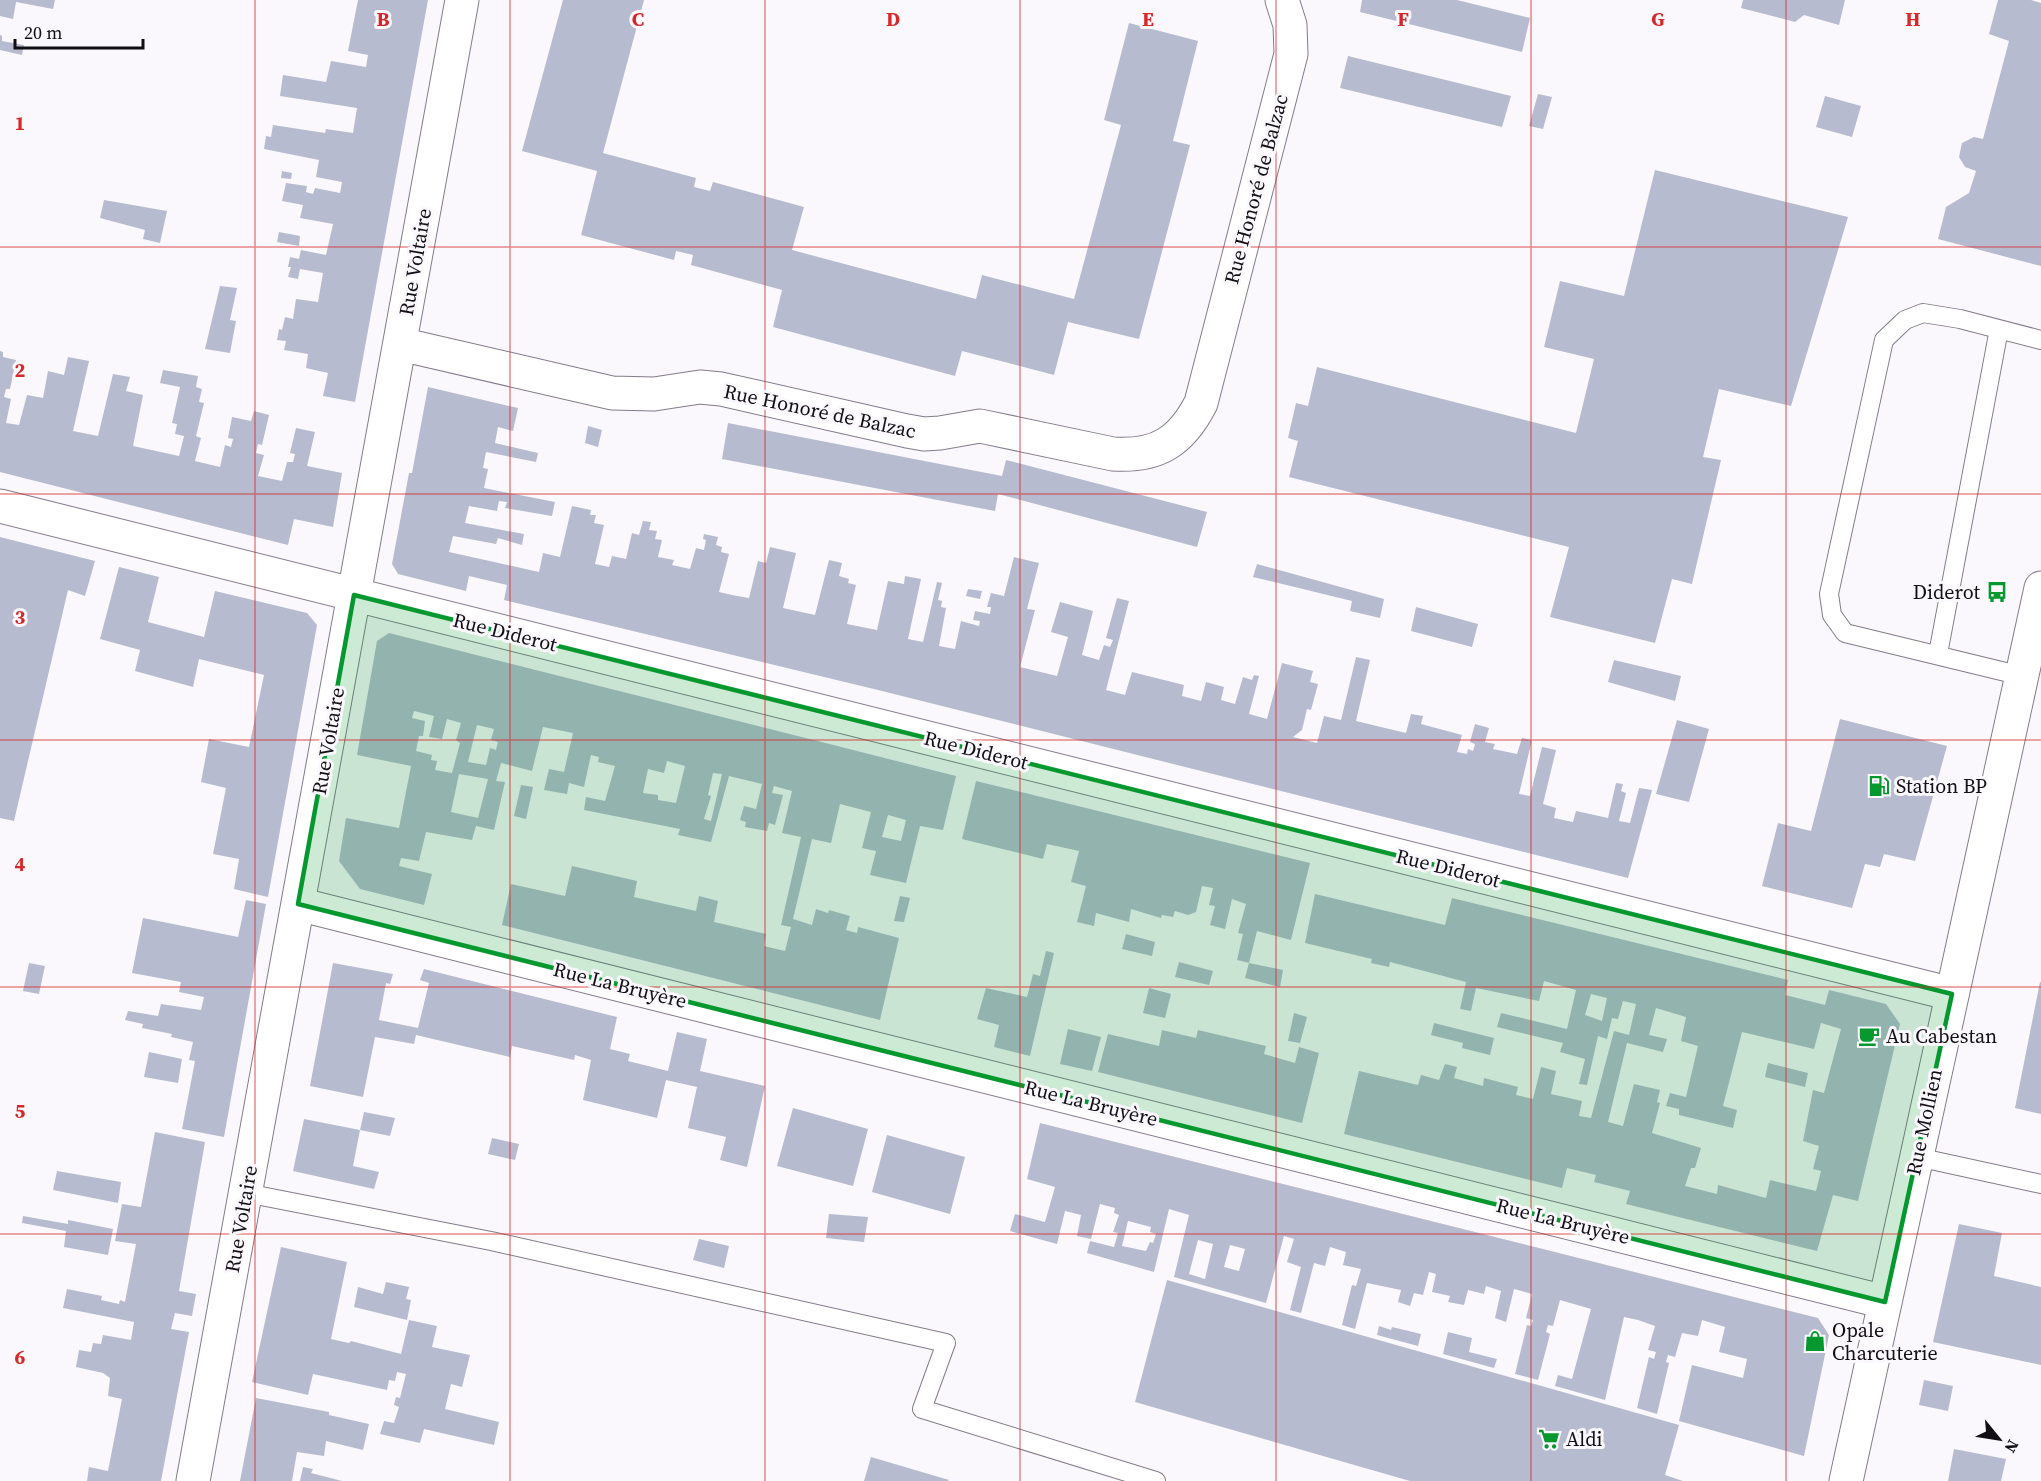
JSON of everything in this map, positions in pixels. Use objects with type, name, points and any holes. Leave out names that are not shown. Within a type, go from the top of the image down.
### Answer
[{"type":"street","name":"Rue Voltaire","points":[[193,1481],[462,0]]},
{"type":"street","name":"Rue Honoré de Balzac","points":[[400,344],[612,393],[654,394],[699,387],[721,389],[924,434],[980,426],[1113,454],[1145,453],[1161,447],[1187,428],[1201,403],[1291,54],[1290,25],[1282,0]]},
{"type":"street","name":"Rue Diderot","points":[[0,506],[1952,994]]},
{"type":"street","name":"Rue Mollien","points":[[1846,1481],[2041,588]]},
{"type":"street","name":"Rue La Bruyère","points":[[298,904],[1885,1302]]},
{"type":"lane","points":[[2022,676],[1845,633],[1832,615],[1829,594],[1884,340],[1905,320],[1923,313],[2041,340]]},
{"type":"lane","points":[[1938,654],[1999,329]]},
{"type":"lane","points":[[1917,1157],[2041,1184]]},
{"type":"lane","points":[[246,1193],[491,1241],[946,1343],[922,1409],[1156,1481]]},
{"type":"highlighted area","points":[[354,595],[1952,994],[1885,1302],[298,904]]},
{"type":"building","points":[[0,0],[55,0],[53,9],[16,2],[13,19],[0,16]]},
{"type":"building","points":[[358,0],[428,0],[355,402],[323,396],[328,373],[306,368],[308,354],[284,350],[286,341],[277,340],[285,317],[293,319],[296,299],[318,302],[323,273],[300,269],[298,279],[288,277],[291,267],[288,267],[290,257],[299,259],[301,250],[326,255],[333,224],[300,218],[303,205],[282,201],[286,183],[307,186],[306,192],[313,194],[315,188],[340,193],[342,182],[316,177],[319,160],[264,149],[266,136],[271,137],[273,125],[325,133],[326,129],[353,133],[357,108],[280,96],[283,75],[326,82],[331,61],[366,67],[368,55],[348,51]]},
{"type":"building","points":[[563,0],[644,0],[603,153],[696,178],[694,187],[710,191],[713,182],[804,207],[792,250],[976,299],[982,275],[1074,299],[1121,125],[1104,120],[1129,23],[1198,41],[1173,141],[1190,145],[1139,339],[1068,322],[1054,375],[962,351],[955,376],[773,327],[782,290],[691,265],[693,255],[676,251],[674,260],[581,235],[597,171],[522,151]]},
{"type":"building","points":[[1362,0],[1457,0],[1530,18],[1522,52],[1360,12]]},
{"type":"building","points":[[1743,0],[1845,0],[1839,25],[1804,15],[1795,22],[1741,8]]},
{"type":"building","points":[[1998,0],[2031,0],[2041,3],[2041,266],[1938,239],[1946,207],[1969,193],[1976,171],[1965,167],[1959,157],[1962,143],[1974,137],[1983,139],[2009,41],[1989,34]]},
{"type":"building","points":[[0,35],[2,41],[24,45],[22,55],[0,50]]},
{"type":"building","points":[[1348,56],[1511,96],[1502,127],[1340,88]]},
{"type":"building","points":[[1538,94],[1552,97],[1543,129],[1529,126]]},
{"type":"building","points":[[1825,96],[1861,106],[1852,137],[1816,127]]},
{"type":"building","points":[[1655,170],[1848,217],[1791,406],[1719,389],[1703,457],[1721,460],[1692,584],[1672,579],[1655,643],[1550,617],[1569,547],[1289,477],[1298,441],[1288,438],[1296,403],[1308,406],[1317,367],[1576,433],[1594,359],[1544,347],[1560,281],[1624,296]]},
{"type":"building","points":[[282,171],[292,173],[291,179],[281,178]]},
{"type":"building","points":[[104,200],[167,211],[160,243],[143,239],[145,230],[100,218]]},
{"type":"building","points":[[279,232],[300,236],[299,246],[277,242]]},
{"type":"building","points":[[220,286],[237,288],[230,320],[236,321],[230,353],[205,349]]},
{"type":"building","points":[[0,351],[3,352],[3,357],[16,360],[10,389],[6,389],[4,397],[11,399],[6,423],[19,425],[27,395],[43,398],[48,371],[64,375],[68,357],[89,361],[73,431],[98,436],[113,374],[130,377],[126,391],[143,395],[133,446],[179,456],[184,436],[175,434],[177,424],[172,423],[180,387],[160,383],[163,370],[198,376],[196,387],[202,389],[199,402],[204,403],[196,436],[201,438],[195,461],[220,467],[225,445],[231,447],[233,439],[228,438],[232,417],[251,421],[254,411],[269,415],[262,445],[258,444],[256,453],[264,455],[258,476],[282,481],[287,462],[293,462],[295,454],[290,453],[296,428],[315,432],[307,466],[342,473],[333,527],[294,519],[288,545],[0,472]]},
{"type":"building","points":[[428,387],[518,408],[513,431],[498,427],[495,443],[538,453],[536,462],[486,452],[483,468],[488,469],[484,488],[555,502],[552,516],[505,508],[507,502],[499,501],[497,511],[469,506],[465,523],[524,534],[522,545],[498,538],[496,544],[453,536],[449,552],[539,572],[543,553],[560,557],[572,506],[591,510],[590,515],[596,515],[594,523],[604,525],[595,564],[609,567],[612,556],[626,559],[632,533],[639,535],[643,521],[651,522],[649,530],[657,531],[655,539],[662,540],[658,557],[674,560],[672,565],[690,569],[696,548],[704,550],[706,540],[703,539],[704,534],[718,537],[716,545],[722,547],[721,552],[729,554],[719,592],[732,595],[749,598],[758,561],[766,563],[770,547],[796,553],[783,608],[815,615],[829,560],[842,563],[839,576],[849,579],[848,583],[856,585],[847,624],[877,630],[888,581],[904,584],[905,576],[921,579],[908,639],[923,642],[937,582],[942,583],[938,600],[942,601],[941,607],[946,608],[939,646],[955,649],[961,621],[979,626],[980,621],[973,620],[975,611],[990,614],[991,607],[987,607],[991,593],[1004,596],[1014,557],[1039,563],[1027,609],[1035,610],[1020,667],[1057,676],[1068,637],[1051,632],[1060,602],[1093,611],[1082,655],[1099,660],[1104,645],[1110,647],[1113,640],[1106,638],[1117,598],[1129,601],[1106,690],[1125,695],[1132,672],[1184,685],[1182,696],[1201,701],[1206,682],[1224,687],[1221,700],[1235,704],[1243,677],[1252,680],[1254,675],[1259,676],[1249,714],[1267,719],[1282,663],[1313,671],[1310,682],[1318,684],[1311,710],[1307,709],[1302,730],[1293,737],[1317,743],[1324,716],[1341,720],[1356,657],[1370,660],[1356,721],[1406,733],[1411,714],[1423,716],[1421,724],[1462,735],[1457,752],[1467,754],[1468,749],[1473,751],[1475,744],[1470,742],[1475,724],[1489,728],[1485,742],[1495,744],[1493,749],[1517,754],[1522,738],[1532,740],[1519,794],[1530,796],[1542,747],[1556,750],[1543,804],[1556,808],[1554,818],[1573,822],[1576,811],[1608,818],[1616,783],[1623,784],[1621,791],[1626,793],[1619,821],[1630,823],[1639,788],[1652,790],[1628,878],[878,690],[504,600],[507,585],[469,576],[466,591],[398,574],[392,564]]},
{"type":"building","points":[[728,423],[1002,476],[1006,460],[1207,512],[1197,547],[998,494],[995,511],[722,459]]},
{"type":"building","points":[[588,426],[602,430],[598,447],[585,443]]},
{"type":"building","points":[[0,537],[95,561],[85,596],[68,590],[14,821],[0,818]]},
{"type":"building","points":[[1257,564],[1384,599],[1380,618],[1350,611],[1352,601],[1253,577]]},
{"type":"building","points":[[119,567],[159,577],[148,622],[204,637],[215,591],[307,613],[317,625],[268,897],[234,889],[239,859],[213,854],[226,788],[201,782],[209,739],[249,747],[264,675],[199,659],[193,687],[135,671],[140,650],[100,639]]},
{"type":"building","points":[[968,589],[982,591],[980,599],[966,596]]},
{"type":"building","points":[[1416,607],[1478,624],[1472,647],[1411,631]]},
{"type":"building","points":[[389,633],[956,776],[943,830],[920,826],[906,883],[870,875],[876,851],[862,848],[871,812],[840,804],[831,843],[812,839],[793,919],[812,925],[816,909],[828,913],[829,910],[850,916],[846,930],[857,933],[858,927],[899,938],[880,1020],[502,925],[511,884],[565,896],[572,866],[637,881],[634,897],[696,911],[699,896],[718,901],[714,922],[766,934],[764,946],[785,951],[791,927],[781,925],[801,837],[782,833],[792,791],[774,786],[772,793],[783,795],[775,825],[769,823],[767,831],[745,827],[746,822],[740,820],[744,806],[756,809],[762,784],[729,776],[711,842],[678,835],[680,829],[584,810],[586,797],[605,801],[615,766],[598,762],[599,757],[591,755],[584,787],[569,783],[567,794],[544,790],[549,769],[564,772],[573,733],[543,727],[532,771],[501,763],[496,781],[505,782],[494,830],[476,826],[472,840],[426,832],[419,861],[401,858],[399,866],[432,874],[424,905],[360,889],[339,861],[346,818],[399,828],[411,766],[357,755],[377,641]],"holes":[[[414,711],[434,716],[429,737],[442,739],[447,719],[461,723],[456,740],[460,743],[452,773],[435,770],[437,761],[431,760],[432,755],[416,751],[419,736],[423,736],[425,721],[412,718]],[[477,725],[494,729],[491,740],[498,742],[496,750],[490,748],[486,765],[468,762]],[[667,761],[685,766],[676,803],[658,800],[658,795],[643,793],[648,769],[664,773]],[[713,773],[722,774],[711,821],[704,819],[711,796],[708,795]],[[459,774],[488,779],[478,818],[451,812]],[[888,815],[906,820],[901,841],[882,837]]]},
{"type":"building","points":[[1614,660],[1681,676],[1675,701],[1608,682]]},
{"type":"building","name":"Station BP","points":[[1840,719],[1947,746],[1915,861],[1884,854],[1880,867],[1865,864],[1852,908],[1762,886],[1778,823],[1811,831]]},
{"type":"building","points":[[1677,720],[1709,729],[1689,802],[1656,794]]},
{"type":"building","points":[[976,781],[1310,863],[1291,940],[1257,931],[1249,963],[1237,960],[1243,934],[1238,933],[1246,904],[1232,899],[1225,929],[1210,925],[1215,906],[1209,905],[1213,888],[1202,886],[1196,912],[1188,915],[1175,911],[1173,917],[1162,915],[1161,918],[1131,909],[1129,922],[1096,913],[1094,926],[1077,922],[1086,886],[1071,882],[1079,851],[1047,844],[1043,859],[962,839]]},
{"type":"building","points":[[521,785],[533,787],[526,819],[514,816]]},
{"type":"building","points":[[1315,894],[1445,925],[1452,898],[1788,980],[1785,995],[1825,1005],[1829,990],[1886,1004],[1900,1024],[1858,1201],[1833,1195],[1817,1251],[1626,1204],[1630,1191],[1594,1182],[1596,1175],[1567,1168],[1562,1188],[1344,1134],[1359,1071],[1418,1085],[1421,1075],[1439,1080],[1445,1064],[1457,1067],[1454,1078],[1483,1086],[1484,1078],[1518,1087],[1516,1095],[1533,1099],[1541,1067],[1556,1071],[1551,1094],[1582,1101],[1579,1116],[1591,1118],[1614,1031],[1629,1035],[1636,1004],[1623,1001],[1618,1019],[1612,1018],[1607,1039],[1598,1036],[1587,1085],[1579,1084],[1585,1059],[1560,1052],[1563,1043],[1497,1027],[1501,1013],[1567,1029],[1576,990],[1544,981],[1539,1001],[1476,988],[1471,1011],[1460,1009],[1466,982],[1390,962],[1389,967],[1371,963],[1372,959],[1305,943]],"holes":[[[1591,994],[1607,998],[1602,1021],[1585,1015]],[[1656,1008],[1686,1017],[1681,1041],[1698,1046],[1686,1097],[1670,1093],[1666,1106],[1679,1109],[1679,1115],[1733,1128],[1737,1110],[1723,1106],[1742,1032],[1814,1049],[1821,1023],[1841,1029],[1824,1093],[1813,1090],[1803,1141],[1819,1146],[1813,1169],[1821,1171],[1816,1191],[1770,1180],[1766,1198],[1718,1185],[1717,1194],[1685,1186],[1691,1168],[1695,1168],[1701,1148],[1652,1133],[1660,1103],[1657,1102],[1660,1090],[1634,1084],[1623,1126],[1608,1122],[1627,1043],[1663,1052],[1667,1039],[1649,1035]]]},
{"type":"building","points":[[900,896],[910,898],[904,922],[894,921]]},
{"type":"building","points":[[246,900],[266,904],[224,1137],[182,1129],[195,1061],[189,1060],[193,1042],[171,1037],[172,1034],[142,1028],[143,1024],[125,1020],[128,1011],[158,1016],[161,1004],[201,1010],[204,997],[179,992],[181,982],[132,973],[143,918],[238,937]]},
{"type":"building","points":[[1126,934],[1155,942],[1152,956],[1122,949]]},
{"type":"building","points":[[1046,951],[1054,953],[1030,1056],[994,1047],[999,1025],[977,1019],[986,988],[1027,997],[1033,974],[1040,976]]},
{"type":"building","points":[[1179,962],[1213,971],[1209,985],[1175,977]]},
{"type":"building","points":[[29,963],[45,966],[39,994],[23,991]]},
{"type":"building","points":[[333,963],[393,974],[390,984],[386,983],[379,1020],[418,1028],[429,983],[420,980],[424,969],[617,1017],[610,1049],[630,1054],[628,1061],[668,1071],[677,1032],[707,1039],[700,1071],[765,1086],[747,1167],[720,1160],[726,1137],[688,1128],[697,1087],[666,1080],[657,1118],[583,1100],[591,1060],[575,1055],[574,1060],[512,1046],[510,1057],[416,1035],[414,1044],[375,1037],[363,1097],[310,1086]]},
{"type":"building","points":[[1249,963],[1283,970],[1280,987],[1245,978]]},
{"type":"building","points":[[2041,982],[2041,1114],[2015,1108]]},
{"type":"building","points":[[1149,988],[1171,994],[1165,1018],[1143,1013]]},
{"type":"building","points":[[1294,1013],[1307,1017],[1300,1043],[1288,1041]]},
{"type":"building","points":[[1434,1023],[1494,1038],[1490,1055],[1462,1048],[1463,1043],[1431,1035]]},
{"type":"building","points":[[1068,1029],[1101,1037],[1092,1071],[1060,1064]]},
{"type":"building","points":[[1162,1030],[1196,1038],[1198,1030],[1266,1046],[1264,1054],[1295,1063],[1299,1047],[1319,1053],[1302,1123],[1098,1072],[1108,1034],[1159,1046]]},
{"type":"building","points":[[149,1052],[182,1059],[178,1083],[144,1077]]},
{"type":"building","points":[[1768,1063],[1808,1073],[1805,1087],[1765,1077]]},
{"type":"building","points":[[793,1108],[868,1129],[853,1186],[777,1166]]},
{"type":"building","points":[[364,1112],[395,1118],[390,1136],[360,1130]]},
{"type":"building","points":[[304,1119],[360,1130],[353,1166],[379,1172],[374,1189],[293,1171]]},
{"type":"building","points":[[1040,1123],[1818,1318],[1829,1335],[1804,1456],[1679,1421],[1692,1365],[1743,1378],[1747,1359],[1719,1352],[1725,1327],[1702,1320],[1698,1336],[1682,1333],[1675,1357],[1668,1355],[1666,1362],[1669,1363],[1657,1414],[1637,1408],[1649,1357],[1654,1359],[1656,1352],[1648,1350],[1655,1326],[1624,1317],[1605,1400],[1555,1386],[1558,1375],[1572,1379],[1591,1309],[1560,1300],[1553,1326],[1548,1325],[1546,1332],[1550,1334],[1538,1380],[1515,1374],[1527,1325],[1531,1326],[1533,1320],[1526,1318],[1532,1294],[1514,1289],[1506,1322],[1495,1318],[1501,1291],[1486,1286],[1484,1294],[1468,1290],[1464,1305],[1448,1302],[1450,1296],[1432,1292],[1436,1274],[1429,1272],[1423,1295],[1414,1293],[1410,1306],[1398,1302],[1401,1290],[1367,1283],[1355,1329],[1342,1325],[1352,1285],[1356,1286],[1361,1269],[1343,1265],[1346,1252],[1330,1247],[1325,1266],[1314,1263],[1301,1313],[1290,1310],[1301,1267],[1287,1262],[1294,1239],[1284,1236],[1266,1303],[1174,1277],[1189,1215],[1169,1209],[1154,1272],[1087,1253],[1090,1241],[1114,1247],[1118,1233],[1113,1232],[1119,1215],[1114,1213],[1115,1208],[1100,1204],[1091,1239],[1077,1236],[1081,1215],[1065,1211],[1057,1244],[1010,1231],[1015,1214],[1045,1222],[1055,1187],[1027,1179]],"holes":[[[1128,1221],[1151,1227],[1150,1232],[1156,1234],[1153,1243],[1150,1242],[1146,1251],[1122,1246]],[[1198,1240],[1213,1244],[1205,1279],[1189,1274]],[[1230,1245],[1245,1249],[1239,1271],[1224,1267]]]},
{"type":"building","points":[[155,1132],[205,1142],[179,1291],[196,1294],[192,1316],[175,1313],[171,1329],[189,1332],[161,1481],[87,1481],[89,1467],[108,1471],[122,1399],[108,1396],[110,1378],[103,1373],[76,1367],[79,1350],[91,1352],[93,1343],[101,1344],[103,1335],[131,1340],[134,1322],[63,1308],[67,1289],[102,1296],[101,1300],[119,1304],[120,1300],[125,1302],[136,1244],[115,1241],[122,1204],[141,1207]]},
{"type":"building","points":[[887,1135],[965,1157],[950,1214],[872,1192]]},
{"type":"building","points":[[492,1138],[519,1144],[515,1160],[488,1154]]},
{"type":"building","points":[[57,1171],[121,1182],[118,1203],[53,1190]]},
{"type":"building","points":[[829,1214],[868,1217],[864,1242],[826,1238]]},
{"type":"building","points":[[23,1216],[68,1224],[68,1220],[113,1229],[108,1255],[64,1247],[66,1231],[22,1223]]},
{"type":"building","points":[[1959,1224],[2002,1233],[1994,1276],[2041,1287],[2041,1365],[1933,1342]]},
{"type":"building","points":[[699,1239],[729,1246],[724,1268],[693,1260]]},
{"type":"building","points":[[281,1247],[347,1262],[331,1339],[349,1343],[351,1341],[401,1354],[409,1320],[437,1326],[432,1347],[470,1355],[462,1387],[451,1384],[445,1409],[499,1422],[494,1445],[424,1429],[420,1443],[380,1434],[384,1421],[394,1423],[399,1407],[394,1405],[396,1397],[400,1398],[406,1374],[397,1372],[395,1381],[389,1380],[387,1390],[313,1374],[308,1395],[252,1382]]},
{"type":"building","points":[[1167,1280],[1679,1425],[1665,1475],[1683,1481],[1410,1481],[1135,1402]]},
{"type":"building","points":[[386,1282],[409,1287],[406,1299],[411,1300],[407,1320],[354,1307],[358,1287],[383,1294]]},
{"type":"building","points":[[1379,1326],[1421,1334],[1418,1346],[1377,1335]]},
{"type":"building","points":[[1448,1332],[1472,1338],[1469,1352],[1497,1359],[1494,1368],[1443,1354]]},
{"type":"building","points":[[1924,1380],[1953,1386],[1948,1411],[1919,1405]]},
{"type":"building","points":[[256,1398],[329,1412],[329,1415],[369,1424],[363,1450],[326,1441],[324,1456],[297,1452],[292,1481],[240,1481]]},
{"type":"building","points":[[1954,1449],[2006,1459],[2001,1481],[1948,1481]]},
{"type":"building","points":[[871,1457],[949,1480],[864,1481]]},
{"type":"building","points":[[303,1467],[313,1469],[311,1473],[342,1481],[300,1481]]},
{"type":"place","name":"Diderot","points":[[1997,592]]},
{"type":"place","name":"Station BP","points":[[1879,786]]},
{"type":"place","name":"Au Cabestan","points":[[1869,1036]]},
{"type":"place","name":"Opale Charcuterie","points":[[1815,1341]]},
{"type":"place","name":"Aldi","points":[[1549,1439]]}]
